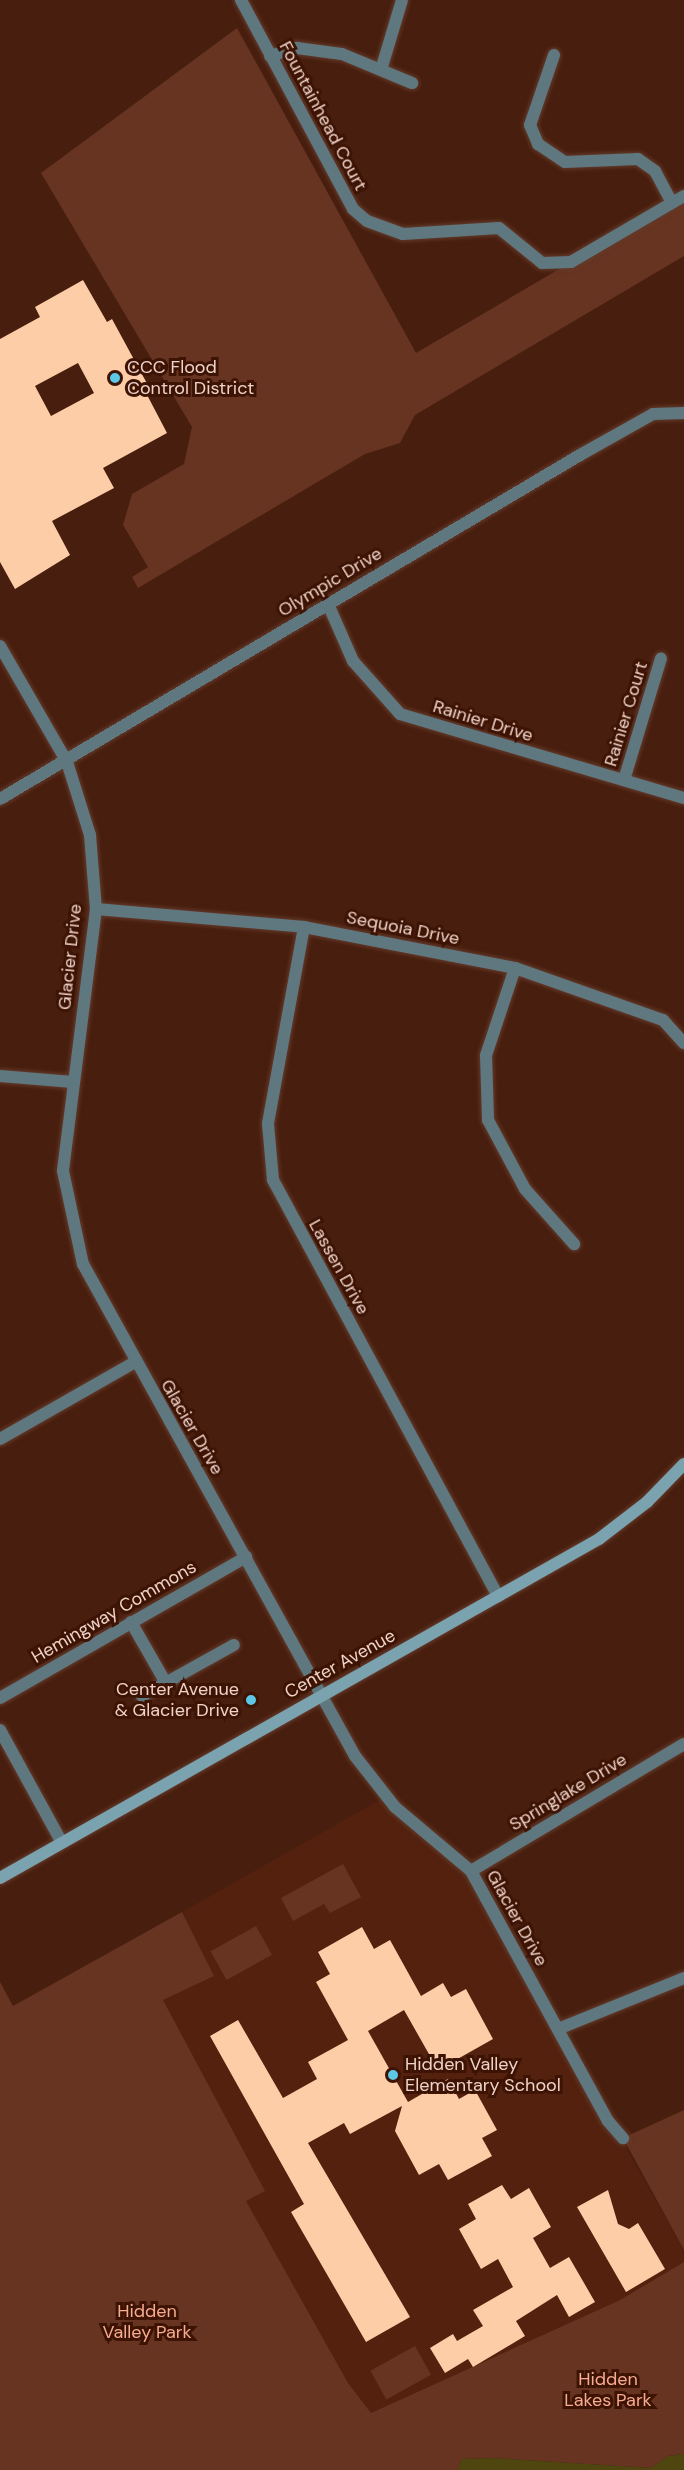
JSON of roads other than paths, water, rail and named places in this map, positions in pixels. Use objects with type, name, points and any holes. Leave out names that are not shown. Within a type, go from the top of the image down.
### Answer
[{"type":"street","name":"Fountainhead Court","points":[[241,0],[353,209],[376,224],[403,234],[499,228],[542,263],[571,262],[684,196]]},
{"type":"street","points":[[381,70],[402,0]]},
{"type":"street","points":[[270,56],[297,48],[342,54],[412,83]]},
{"type":"street","points":[[554,55],[530,124],[538,144],[565,162],[638,159],[655,171],[672,203]]},
{"type":"street","name":"Olympic Drive","points":[[0,799],[67,762],[328,604],[653,414],[684,413]]},
{"type":"street","name":"Rainier Drive","points":[[328,604],[353,661],[400,714],[684,798]]},
{"type":"street","name":"Glacier Drive","points":[[0,646],[67,762],[90,835],[96,909],[63,1171],[83,1264],[135,1362],[372,1782],[471,1871],[608,2121],[623,2138]]},
{"type":"street","name":"Rainier Court","points":[[624,780],[662,658]]},
{"type":"street","name":"Sequoia Drive","points":[[96,909],[304,927],[515,968],[663,1020],[684,1043]]},
{"type":"street","name":"Lassen Drive","points":[[304,927],[268,1124],[273,1180],[498,1596]]},
{"type":"street","points":[[515,968],[486,1055],[488,1120],[525,1189],[574,1244]]},
{"type":"street","points":[[0,1076],[73,1082]]},
{"type":"street","points":[[0,1439],[135,1362]]},
{"type":"street","name":"Center Avenue","points":[[0,1878],[61,1841],[599,1539],[647,1502],[684,1464]]},
{"type":"street","name":"Hemingway Commons","points":[[0,1698],[246,1557]]},
{"type":"street","points":[[132,1622],[166,1683]]},
{"type":"street","points":[[142,1696],[234,1645]]},
{"type":"street","points":[[0,1730],[61,1841]]},
{"type":"street","name":"Springlake Drive","points":[[471,1871],[684,1744]]},
{"type":"street","points":[[558,2029],[684,1978]]},
{"type":"place","name":"CCC Flood Control District","points":[[115,378]]},
{"type":"place","name":"Center Avenue & Glacier Drive","points":[[251,1700]]},
{"type":"place","name":"Hidden Valley Elementary School","points":[[393,2075]]},
{"type":"park label","name":"Hidden Valley Park","points":[[147,2322]]},
{"type":"park label","name":"Hidden Lakes Park","points":[[608,2390]]}]
